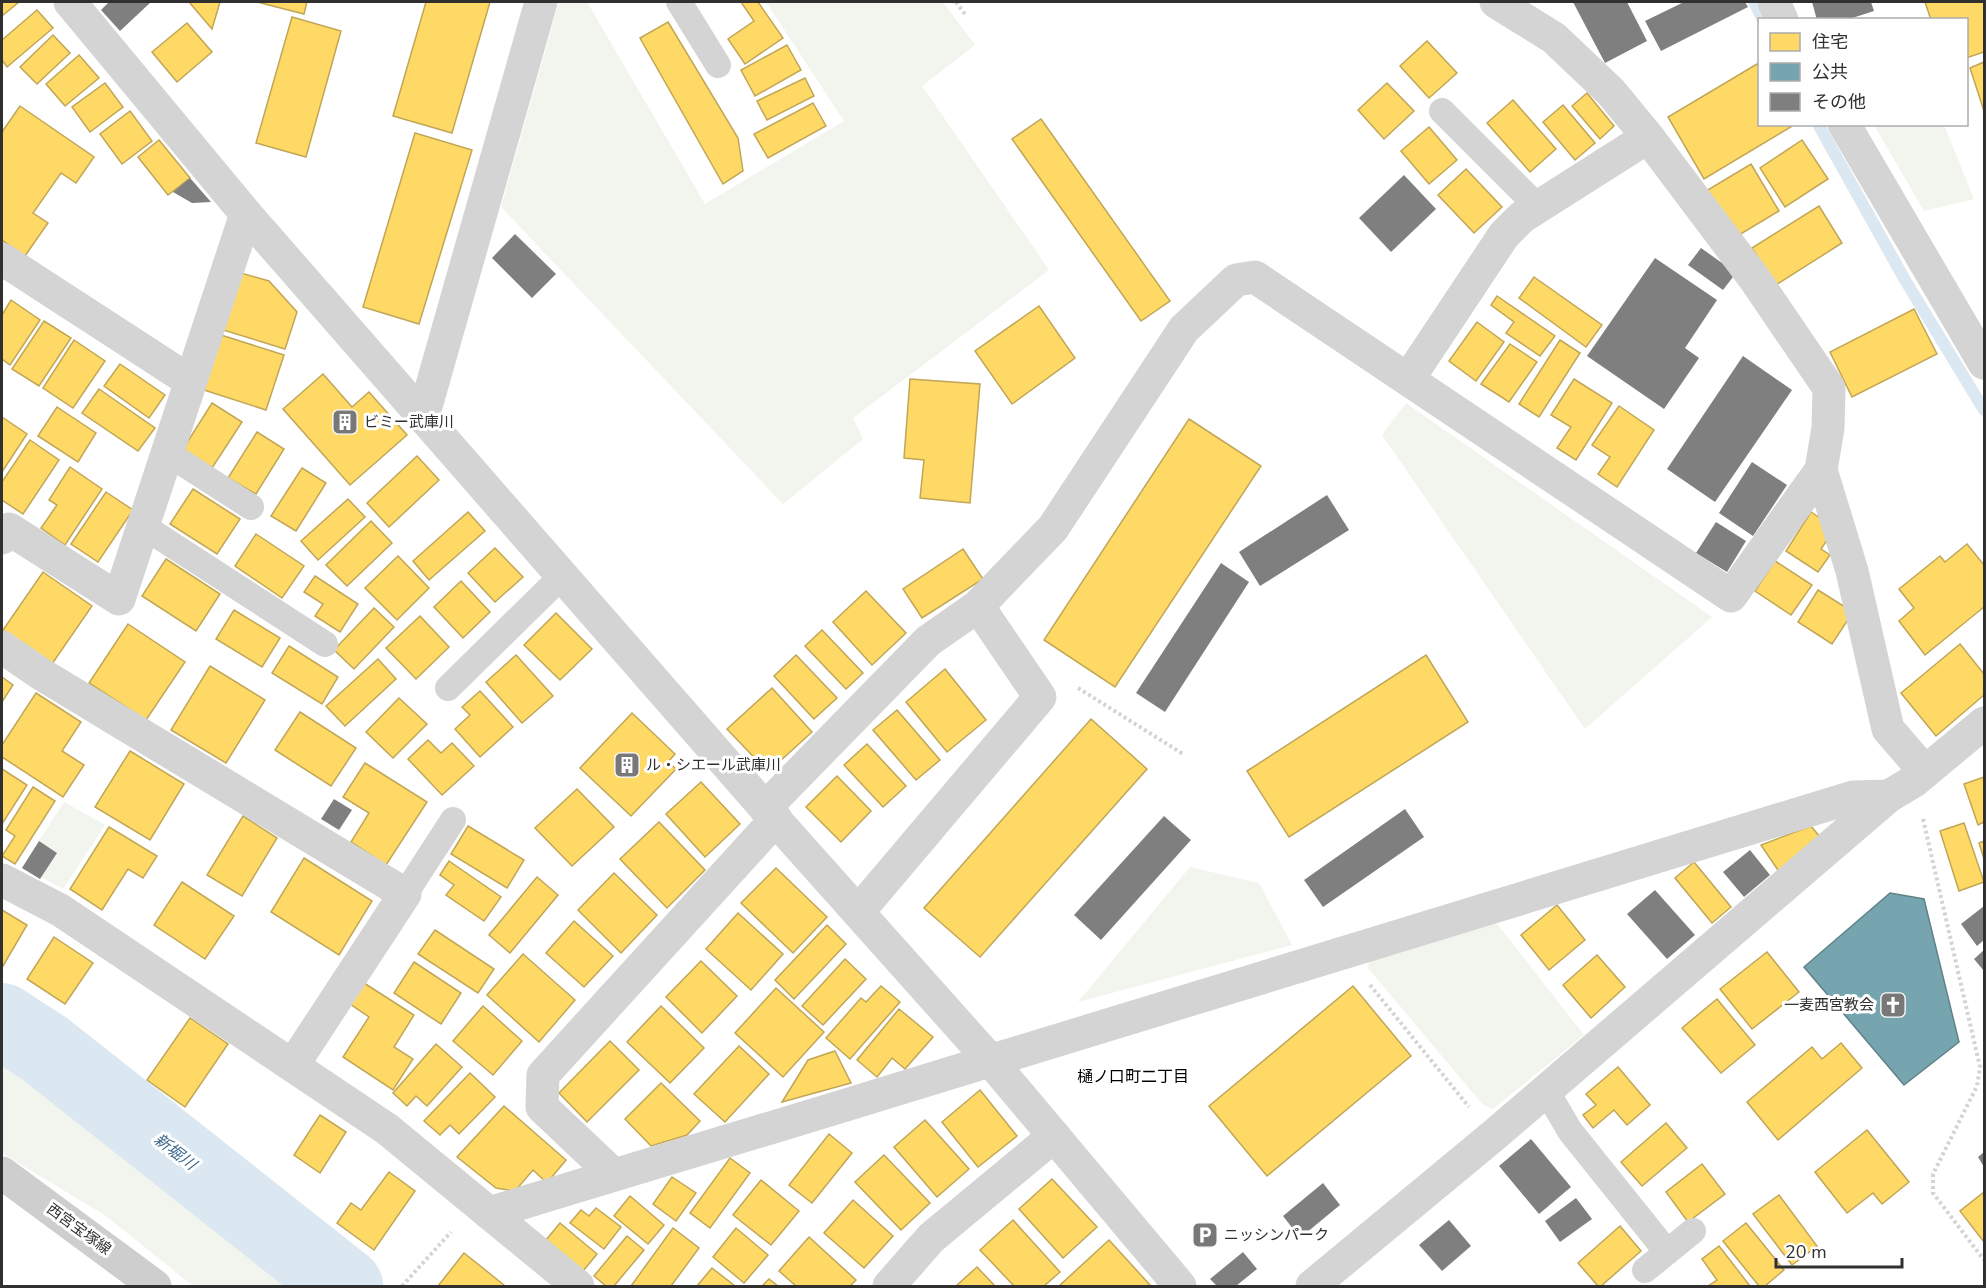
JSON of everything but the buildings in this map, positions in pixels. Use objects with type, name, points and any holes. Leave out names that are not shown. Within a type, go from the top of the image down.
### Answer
[{"type":"main road","name":"西宮宝塚線","points":[[2,1173],[155,1287]]},
{"type":"street","points":[[70,2],[246,214],[770,814],[990,1060],[1180,1287]]},
{"type":"street","points":[[423,417],[541,2]]},
{"type":"street","points":[[614,1175],[542,1107],[543,1075],[770,814],[928,641],[978,606],[1053,528],[1184,329],[1236,280],[1256,277],[1731,596],[1821,470],[1828,428],[1829,388],[1754,278],[1648,137],[1611,92],[1554,38],[1496,2]]},
{"type":"street","points":[[1774,2],[1781,18]]},
{"type":"street","points":[[1845,126],[1984,363]]},
{"type":"street","points":[[1409,378],[1504,235],[1522,217],[1648,137]]},
{"type":"street","points":[[4,531],[119,599],[246,214]]},
{"type":"street","points":[[2,259],[190,381]]},
{"type":"street","points":[[1821,470],[1852,571],[1888,729],[1909,783]]},
{"type":"street","points":[[858,912],[1040,697],[978,606]]},
{"type":"street","points":[[2,647],[51,680],[405,894],[293,1065]]},
{"type":"street","points":[[1312,1287],[1909,783],[1984,723]]},
{"type":"street","points":[[484,1208],[614,1175],[1565,888],[1853,797],[1909,783]]},
{"type":"street","points":[[2,880],[60,910],[387,1129],[578,1287]]},
{"type":"street","points":[[889,1287],[932,1238],[1054,1136]]},
{"type":"lane","points":[[679,2],[718,65]]},
{"type":"lane","points":[[1442,111],[1538,207]]},
{"type":"lane","points":[[167,453],[251,507]]},
{"type":"lane","points":[[143,526],[325,644]]},
{"type":"lane","points":[[448,688],[562,576]]},
{"type":"lane","points":[[405,894],[453,820]]},
{"type":"lane","points":[[1546,1090],[1570,1131],[1666,1252]]},
{"type":"lane","points":[[1645,1270],[1693,1231]]},
{"type":"path","points":[[956,2],[965,14]]},
{"type":"path","points":[[1040,697],[1071,683],[1183,754]]},
{"type":"path","points":[[1909,783],[1980,1067],[1977,1086],[1933,1174],[1933,1193],[1984,1260]]},
{"type":"path","points":[[1345,954],[1492,1136]]},
{"type":"path","points":[[402,1287],[484,1208]]},
{"type":"shaded area","points":[[559,2],[587,2],[705,204],[844,121],[766,2],[943,2],[975,45],[922,86],[1049,270],[853,418],[863,439],[783,504],[501,207]]},
{"type":"shaded area","points":[[1875,126],[1944,126],[1974,199],[1924,211]]},
{"type":"shaded area","points":[[1406,403],[1712,617],[1585,729],[1382,435]]},
{"type":"shaded area","points":[[64,802],[105,825],[63,889],[41,877],[39,841]]},
{"type":"shaded area","points":[[1190,867],[1259,883],[1292,945],[1078,1002]]},
{"type":"shaded area","points":[[1495,921],[1584,1035],[1493,1109],[1483,1105],[1368,968],[1370,959]]},
{"type":"shaded area","points":[[2,1048],[52,1082],[316,1286],[193,1286],[106,1216],[2,1153]]},
{"type":"waterway","points":[[1754,2],[1762,18]]},
{"type":"waterway","points":[[1819,126],[1905,280],[1984,410]]},
{"type":"waterway","name":"新堀川","points":[[2,1021],[45,1049],[345,1286]]},
{"type":"place","name":"ビミー武庫川","points":[[345,422]]},
{"type":"place","name":"ル・シエール武庫川","points":[[627,765]]},
{"type":"place","name":"一麦西宮教会","points":[[1893,1005]]},
{"type":"place","name":"ニッシンパーク","points":[[1205,1235]]},
{"type":"district","name":"樋ノ口町二丁目","points":[[1133,1077]]}]
